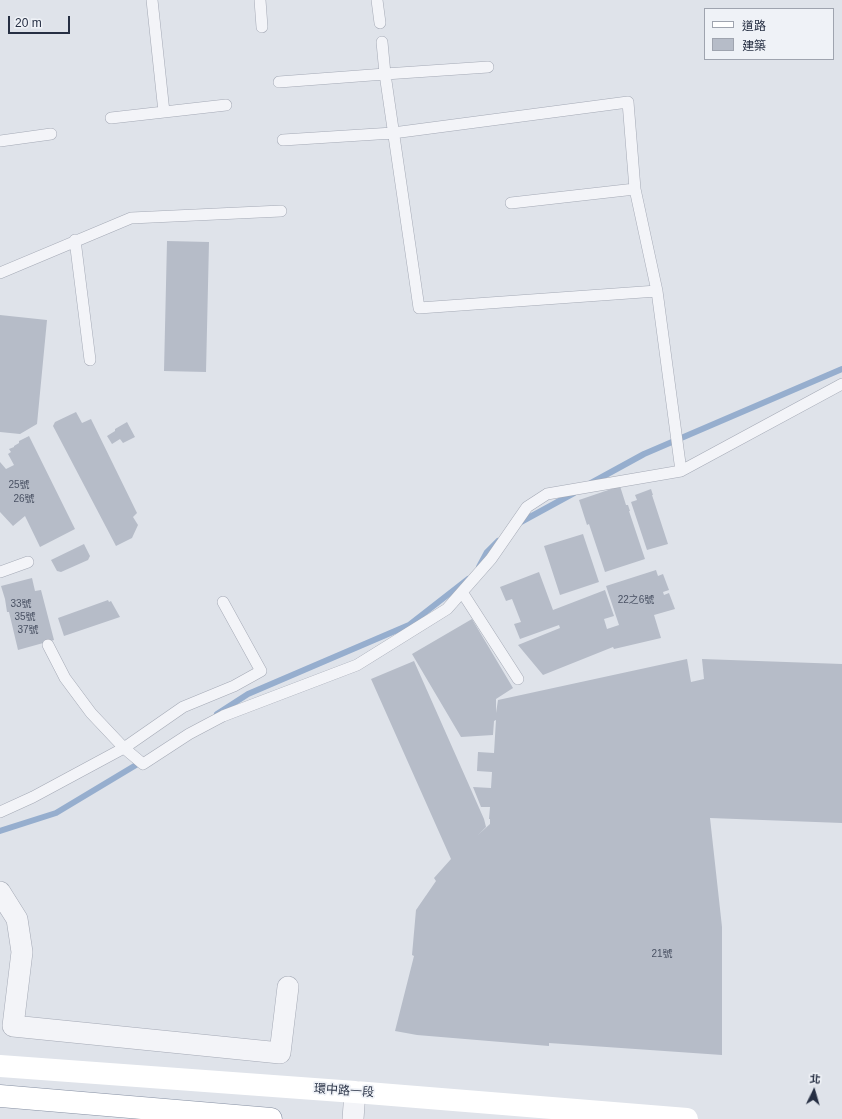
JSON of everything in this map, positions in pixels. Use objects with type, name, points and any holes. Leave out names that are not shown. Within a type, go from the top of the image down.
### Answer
[{"type":"main road","name":"環中路一段","points":[[0,1066],[355,1092],[687,1119]]},
{"type":"main road","points":[[0,1096],[272,1119]]},
{"type":"street","points":[[0,892],[17,919],[22,952],[13,1026],[280,1053],[288,987]]},
{"type":"street","points":[[353,1119],[355,1092]]},
{"type":"lane","points":[[152,0],[164,112]]},
{"type":"lane","points":[[260,0],[262,27]]},
{"type":"lane","points":[[377,0],[380,23]]},
{"type":"lane","points":[[382,42],[384,74],[419,308],[657,291]]},
{"type":"lane","points":[[279,82],[488,67]]},
{"type":"lane","points":[[283,140],[393,132],[628,102],[635,189],[657,291],[681,471]]},
{"type":"lane","points":[[111,118],[226,105]]},
{"type":"lane","points":[[0,141],[52,134]]},
{"type":"lane","points":[[512,203],[635,189]]},
{"type":"lane","points":[[0,273],[131,218],[281,211]]},
{"type":"lane","points":[[76,240],[90,360]]},
{"type":"lane","points":[[48,645],[65,678],[91,712],[124,748],[144,764],[190,734],[223,716],[357,665],[447,609],[491,559],[527,507],[547,494],[681,471],[842,384]]},
{"type":"lane","points":[[0,572],[28,562]]},
{"type":"lane","points":[[462,592],[518,678]]},
{"type":"lane","points":[[0,812],[33,797],[124,748],[183,706],[234,686],[261,670],[223,602]]},
{"type":"building","points":[[167,241],[209,242],[206,372],[164,371]]},
{"type":"building","points":[[0,315],[47,320],[37,424],[20,434],[0,432]]},
{"type":"building","points":[[76,412],[82,423],[91,419],[137,513],[133,517],[138,525],[132,538],[116,546],[53,426],[55,422]]},
{"type":"building","points":[[127,422],[135,437],[123,443],[120,439],[112,444],[107,436]]},
{"type":"building","points":[[29,436],[75,529],[40,547],[25,516],[13,526],[0,512],[0,462],[6,469],[14,465],[8,454],[11,452],[9,449],[19,443],[19,441]]},
{"type":"building","points":[[620,486],[626,505],[628,505],[645,559],[605,572],[589,524],[587,525],[579,500]]},
{"type":"building","points":[[651,489],[668,544],[647,550],[631,502],[637,500],[635,495]]},
{"type":"building","points":[[583,534],[599,582],[560,595],[544,546]]},
{"type":"building","points":[[84,544],[90,556],[88,560],[61,572],[57,571],[51,560]]},
{"type":"building","points":[[656,570],[658,576],[663,574],[669,590],[663,592],[664,595],[669,593],[675,609],[654,615],[661,638],[614,649],[613,647],[543,675],[518,645],[560,628],[559,625],[520,639],[514,624],[521,622],[512,599],[506,601],[500,587],[539,572],[553,610],[605,590],[614,616],[604,619],[607,629],[619,625],[606,586]]},
{"type":"building","points":[[32,578],[35,591],[41,590],[54,640],[18,650],[1,586]]},
{"type":"building","points":[[108,600],[109,602],[111,601],[120,617],[64,636],[58,618]]},
{"type":"building","points":[[472,619],[513,688],[496,699],[496,713],[498,700],[687,659],[691,682],[704,679],[702,659],[842,664],[842,823],[710,818],[722,927],[722,1055],[549,1043],[549,1046],[417,1035],[395,1031],[414,956],[412,955],[416,910],[436,881],[434,878],[451,859],[371,679],[414,661],[484,819],[486,827],[478,835],[490,824],[490,807],[481,807],[473,787],[491,788],[492,772],[477,771],[478,752],[494,753],[496,720],[494,721],[493,735],[461,737],[412,654]]},
{"type":"waterway","points":[[591,483],[644,454],[842,369]]},
{"type":"waterway","points":[[519,523],[574,493]]},
{"type":"waterway","points":[[479,567],[487,552],[498,541]]},
{"type":"waterway","points":[[217,714],[248,694],[409,625],[468,579]]},
{"type":"waterway","points":[[0,831],[56,813],[141,762]]}]
